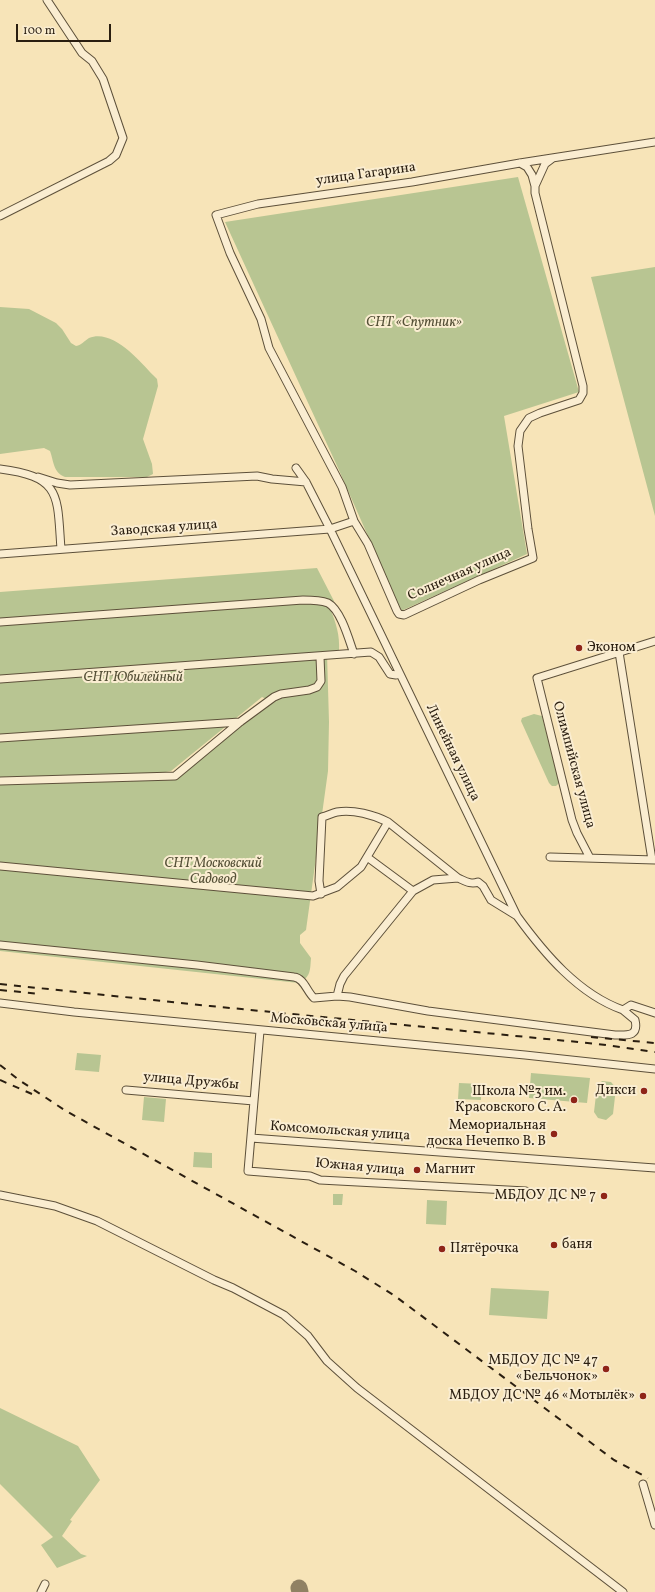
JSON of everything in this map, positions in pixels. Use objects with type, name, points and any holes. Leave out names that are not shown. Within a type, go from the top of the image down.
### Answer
[{"type":"street","points":[[0,216],[109,161],[116,155],[123,138],[103,79],[92,61],[82,53],[47,0]]},
{"type":"street","name":"улица Гагарина","points":[[354,520],[342,487],[269,348],[261,319],[230,253],[216,216],[258,204],[412,182],[520,163],[655,142]]},
{"type":"street","points":[[535,186],[545,164],[554,158]]},
{"type":"street","points":[[520,163],[528,167],[535,186]]},
{"type":"street","name":"Солнечная улица","points":[[354,520],[368,544],[399,614],[404,615],[421,606],[533,558],[518,446],[520,431],[529,418],[579,400],[583,393],[576,355],[540,215],[535,186]]},
{"type":"street","name":"Линейная улица","points":[[296,468],[306,482],[330,529],[517,916],[542,948],[579,984],[598,998],[626,1009]]},
{"type":"street","points":[[0,469],[17,471],[57,483],[70,485],[257,476],[306,482]]},
{"type":"street","points":[[38,477],[49,486],[56,501],[61,549]]},
{"type":"street","name":"Заводская улица","points":[[0,554],[330,529],[344,526],[354,520]]},
{"type":"street","points":[[0,622],[302,600],[314,601],[328,603],[336,610],[340,616],[354,654]]},
{"type":"street","points":[[550,857],[654,860],[619,652],[655,641]]},
{"type":"street","name":"Олимпийская улица","points":[[590,858],[572,820],[537,678],[619,652]]},
{"type":"street","points":[[0,679],[374,653],[379,657],[390,674],[400,674]]},
{"type":"street","points":[[0,781],[171,777],[179,774],[240,722],[277,695],[309,690],[317,687],[321,682],[320,657]]},
{"type":"street","points":[[0,738],[240,722]]},
{"type":"street","points":[[321,894],[319,881],[322,817],[345,811],[377,817],[388,822],[458,878],[468,883],[474,884],[478,882],[483,886],[491,900],[517,916]]},
{"type":"street","points":[[0,866],[313,896],[321,894],[342,884],[361,867],[388,822]]},
{"type":"street","points":[[367,857],[413,891]]},
{"type":"street","points":[[336,996],[344,976],[413,891],[433,880],[458,878]]},
{"type":"street","points":[[0,945],[197,965],[294,977],[301,980],[314,998],[336,996],[350,997],[428,1011],[615,1035],[629,1035],[634,1033],[636,1024],[642,1014],[655,1013]]},
{"type":"street","name":"Московская улица","points":[[0,1003],[260,1031],[525,1054],[655,1069]]},
{"type":"street","points":[[636,1024],[626,1009],[631,1005],[655,1013]]},
{"type":"street","name":"Комсомольская улица","points":[[260,1031],[251,1138],[655,1168]]},
{"type":"street","name":"улица Дружбы","points":[[126,1090],[254,1101]]},
{"type":"street","name":"Южная улица","points":[[251,1138],[248,1171],[310,1176],[320,1180],[526,1191]]},
{"type":"street","points":[[0,1195],[55,1206],[97,1221],[214,1280],[233,1288],[284,1315],[308,1336],[327,1361],[342,1376],[623,1592]]},
{"type":"street","points":[[643,1484],[655,1525]]},
{"type":"street","points":[[41,1592],[45,1584]]},
{"type":"green space","name":"СНТ «Спутник»","points":[[518,177],[579,392],[504,416],[527,554],[401,611],[338,468],[225,222]]},
{"type":"green space","points":[[655,267],[655,516],[591,277]]},
{"type":"green space","points":[[0,307],[29,309],[56,323],[71,343],[76,346],[89,338],[98,336],[116,342],[141,362],[157,379],[158,386],[143,439],[152,464],[153,474],[147,477],[65,477],[56,469],[50,451],[44,448],[0,454]]},
{"type":"green space","points":[[317,568],[334,601],[330,608],[337,629],[339,651],[327,653],[329,722],[328,771],[306,930],[300,935],[300,943],[311,958],[308,976],[299,983],[0,951],[0,785],[172,780],[181,776],[240,726],[273,702],[262,697],[171,771],[160,773],[0,777],[0,592]]},
{"type":"green space","points":[[534,714],[542,716],[559,783],[556,786],[552,786],[549,783],[521,721],[522,718]]},
{"type":"green space","points":[[77,1053],[101,1055],[99,1072],[75,1070]]},
{"type":"green space","points":[[531,1073],[590,1078],[587,1103],[529,1098]]},
{"type":"green space","points":[[602,1081],[611,1082],[616,1088],[613,1114],[606,1120],[598,1118],[594,1112],[597,1086]]},
{"type":"green space","points":[[459,1083],[481,1084],[481,1100],[458,1099]]},
{"type":"green space","points":[[144,1097],[166,1099],[164,1122],[142,1120]]},
{"type":"green space","points":[[194,1152],[212,1153],[212,1168],[193,1167]]},
{"type":"green space","points":[[333,1194],[343,1194],[342,1205],[333,1205]]},
{"type":"green space","points":[[427,1200],[447,1201],[446,1225],[426,1224]]},
{"type":"green space","points":[[491,1288],[549,1291],[547,1319],[489,1315]]},
{"type":"green space","points":[[0,1408],[78,1446],[100,1480],[70,1520],[72,1521],[62,1536],[81,1554],[87,1556],[57,1568],[41,1545],[53,1537],[0,1484]]},
{"type":"taxiway","points":[[299,1588],[300,1592]]},
{"type":"railway","points":[[0,984],[598,1044],[655,1052]]},
{"type":"railway","points":[[0,990],[41,994]]},
{"type":"railway","points":[[591,1037],[655,1043]]},
{"type":"railway","points":[[0,1065],[19,1080],[66,1111],[355,1271],[395,1296],[614,1460],[648,1478]]},
{"type":"railway","points":[[0,1080],[32,1094]]},
{"type":"place","name":"Эконом","points":[[579,648]]},
{"type":"place","name":"Дикси","points":[[644,1091]]},
{"type":"place","name":"Школа №3 им. Красовского С. А.","points":[[574,1100]]},
{"type":"place","name":"Мемориальная доска Нечепко В. В","points":[[554,1134]]},
{"type":"place","name":"Магнит","points":[[417,1170]]},
{"type":"place","name":"МБДОУ ДС № 7","points":[[604,1196]]},
{"type":"place","name":"баня","points":[[554,1245]]},
{"type":"place","name":"Пятёрочка","points":[[442,1249]]},
{"type":"place","name":"МБДОУ ДС № 47 «Бельчонок»","points":[[606,1369]]},
{"type":"place","name":"МБДОУ ДC № 46 «Мотылёк»","points":[[643,1396]]},
{"type":"park label","name":"СНТ Юбилейный","points":[[133,678]]},
{"type":"park label","name":"СНТ Московский Садовод","points":[[213,872]]}]
